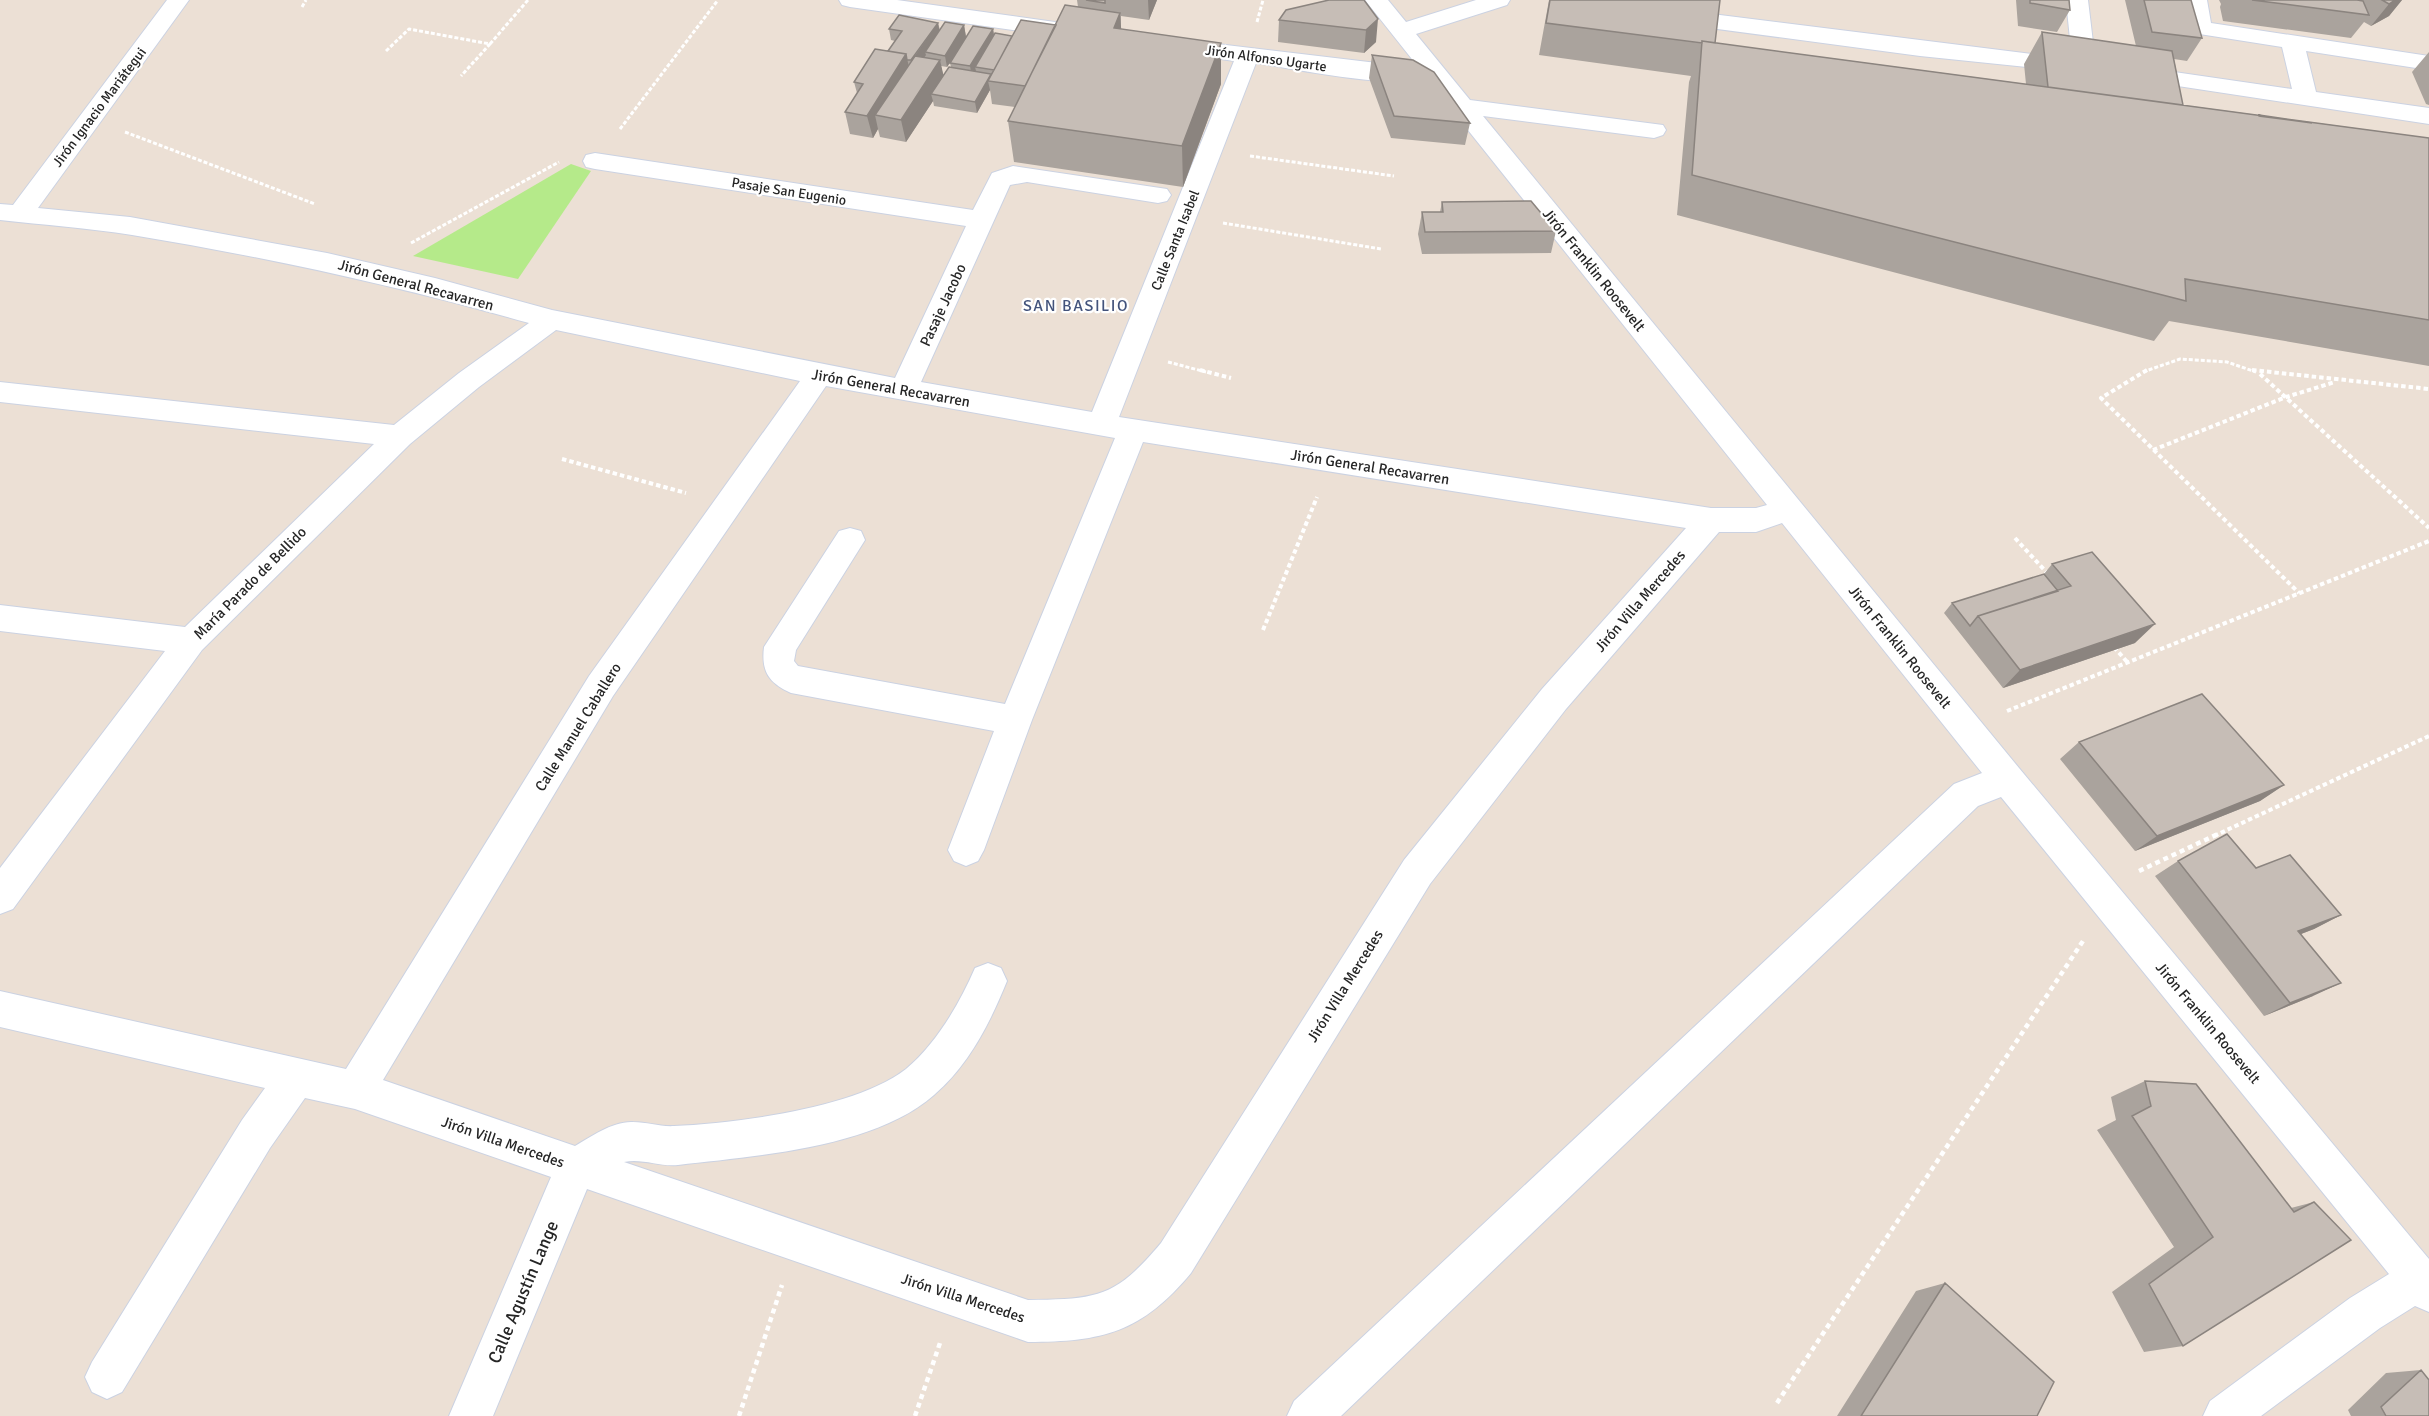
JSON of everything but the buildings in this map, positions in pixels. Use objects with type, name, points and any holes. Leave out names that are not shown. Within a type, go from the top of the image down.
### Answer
[{"type":"street","name":"Jirón Ignacio Mariátegui","points":[[10,213],[90,119],[178,0]]},
{"type":"street","points":[[850,0],[1084,33]]},
{"type":"street","name":"Jirón Franklin Roosevelt","points":[[1376,0],[1965,728],[2424,1285]]},
{"type":"street","points":[[1402,31],[1499,0]]},
{"type":"street","points":[[2076,0],[2084,68]]},
{"type":"street","points":[[2196,0],[2200,28],[2292,40],[2429,63]]},
{"type":"street","points":[[1652,14],[2084,68],[2429,116]]},
{"type":"street","points":[[2292,40],[2306,98]]},
{"type":"street","name":"Jirón Alfonso Ugarte","points":[[1154,43],[1389,74],[1412,74],[1433,70]]},
{"type":"street","name":"Calle Santa Isabel","points":[[1102,424],[1247,56]]},
{"type":"street","points":[[1462,105],[1654,130]]},
{"type":"street","name":"Pasaje San Eugenio","points":[[595,161],[982,220]]},
{"type":"street","name":"Pasaje Jacobo","points":[[903,390],[1001,179],[1014,174],[1158,195]]},
{"type":"street","name":"Jirón General Recavarren","points":[[10,213],[129,226],[363,270],[435,287],[552,320],[819,375],[1102,424],[1711,520],[1756,520],[1788,510]]},
{"type":"street","name":"María Parado de Bellido","points":[[0,897],[191,641],[400,436],[488,366],[552,320]]},
{"type":"street","name":"Calle Manuel Caballero","points":[[355,1090],[601,686],[819,375]]},
{"type":"street","points":[[0,392],[400,436]]},
{"type":"street","points":[[966,850],[1015,720],[1133,429]]},
{"type":"street","name":"Jirón Villa Mercedes","points":[[0,1008],[355,1090],[1028,1321],[1065,1321],[1109,1312],[1142,1295],[1176,1258],[1416,872],[1554,699],[1711,520]]},
{"type":"street","points":[[850,540],[780,647],[778,663],[787,676],[803,683],[1015,720]]},
{"type":"street","points":[[0,618],[191,641]]},
{"type":"street","points":[[1309,1416],[1966,795],[2007,779]]},
{"type":"street","points":[[576,1167],[617,1144],[631,1142],[672,1146],[742,1138],[823,1125],[879,1107],[920,1082],[949,1049],[974,1015],[987,981]]},
{"type":"street","points":[[107,1377],[256,1134],[296,1077]]},
{"type":"street","name":"Calle Agustín Lange","points":[[471,1416],[576,1167]]},
{"type":"street","points":[[2244,1410],[2424,1285]]},
{"type":"path","points":[[302,7],[306,0]]},
{"type":"path","points":[[461,76],[528,0]]},
{"type":"path","points":[[617,133],[718,0]]},
{"type":"path","points":[[386,51],[409,29],[490,44]]},
{"type":"path","points":[[90,119],[315,204]]},
{"type":"path","points":[[1210,150],[1394,176]]},
{"type":"path","points":[[363,270],[566,158]]},
{"type":"path","points":[[1184,217],[1381,249]]},
{"type":"path","points":[[1131,352],[1231,378]]},
{"type":"path","points":[[2299,593],[2101,398],[2142,372],[2180,359],[2227,362],[2260,373],[2429,389]]},
{"type":"path","points":[[2260,373],[2429,528]]},
{"type":"path","points":[[2153,450],[2286,397],[2338,381]]},
{"type":"path","points":[[562,459],[729,504]]},
{"type":"path","points":[[1263,630],[1332,461]]},
{"type":"path","points":[[2015,538],[2053,579]]},
{"type":"path","points":[[1965,728],[2429,541]]},
{"type":"path","points":[[2113,646],[2128,663]]},
{"type":"path","points":[[1777,1403],[2103,896],[2429,736]]},
{"type":"path","points":[[739,1416],[796,1242]]},
{"type":"path","points":[[915,1416],[956,1297]]},
{"type":"green space","points":[[571,164],[591,171],[518,279],[413,256]]},
{"type":"district","name":"SAN BASILIO","points":[[1076,305]]}]
